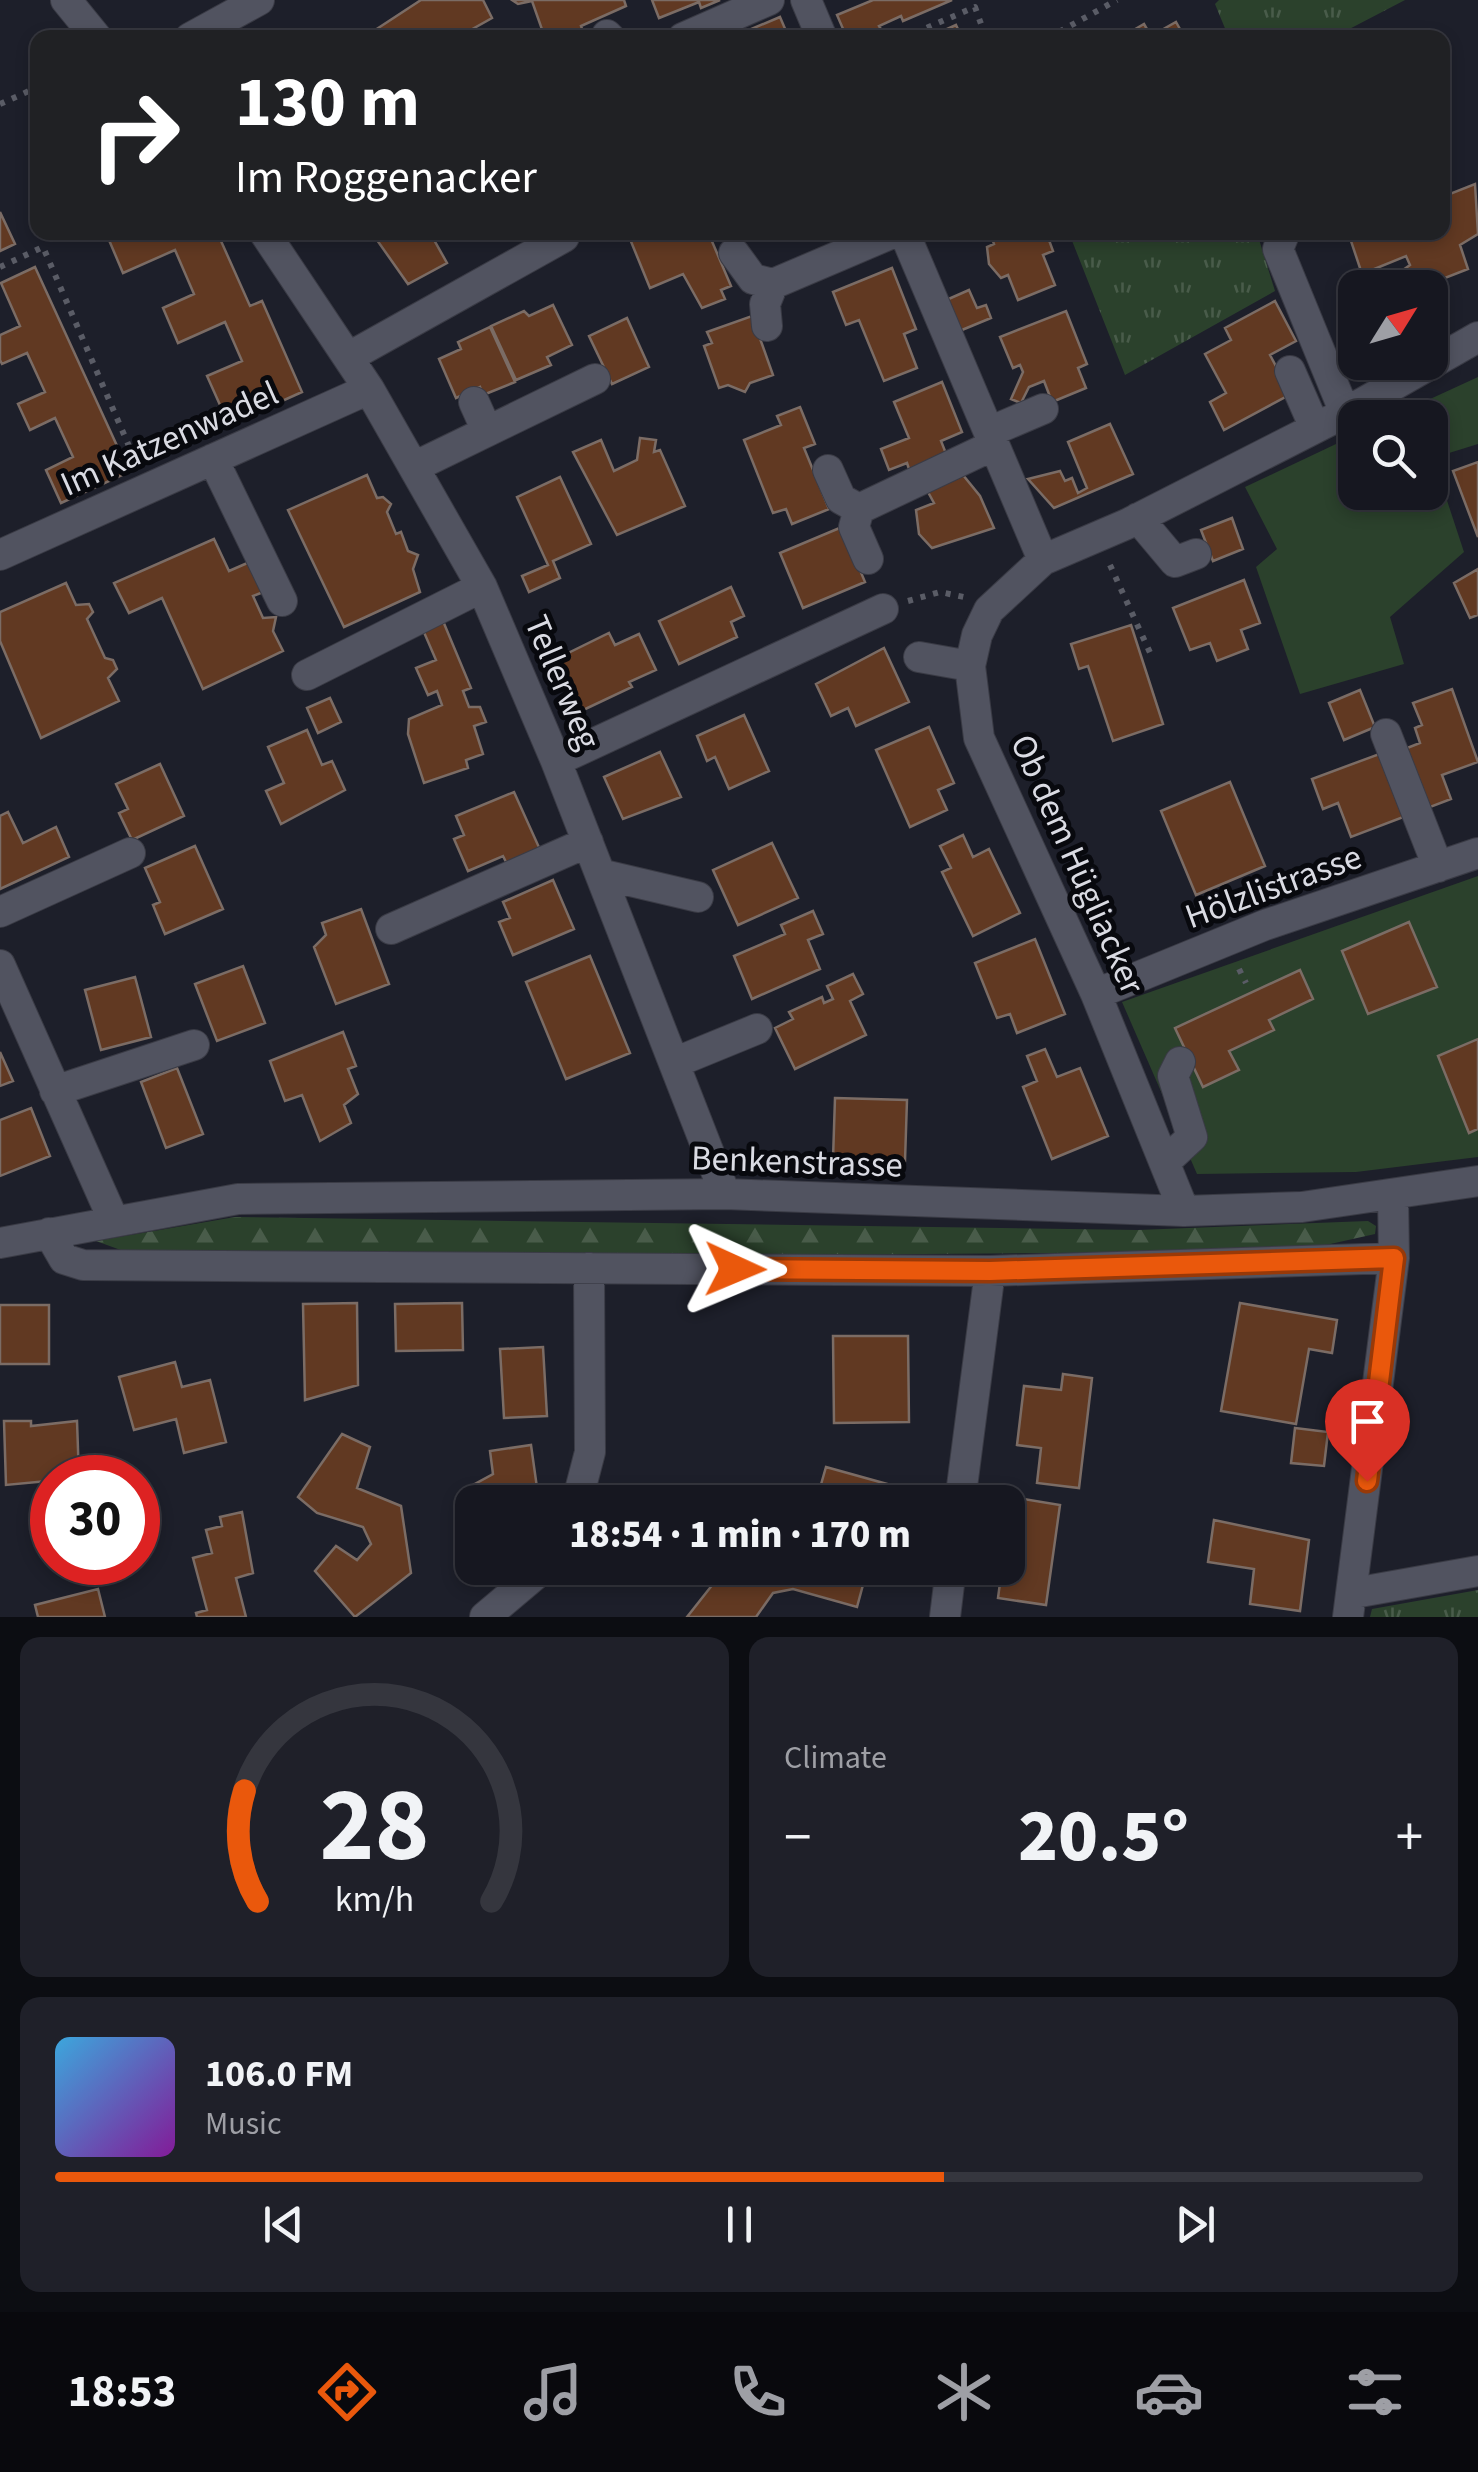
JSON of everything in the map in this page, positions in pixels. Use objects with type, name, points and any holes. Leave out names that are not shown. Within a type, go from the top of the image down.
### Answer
[{"type":"street","points":[[66,0],[90,30]]},
{"type":"street","points":[[205,30],[259,0]]},
{"type":"street","points":[[701,30],[768,0]]},
{"type":"street","points":[[806,0],[819,30]]},
{"type":"street","name":"Tellerweg","points":[[269,240],[370,389],[482,587],[556,761],[725,1194]]},
{"type":"street","points":[[349,356],[452,288],[557,240]]},
{"type":"street","points":[[734,254],[753,279],[773,284],[889,240]]},
{"type":"street","points":[[908,240],[1043,560]]},
{"type":"street","points":[[1282,240],[1278,248],[1339,400]]},
{"type":"street","points":[[767,326],[764,304],[773,284]]},
{"type":"street","name":"Ob dem Hügliacker","points":[[1369,400],[1478,338]]},
{"type":"street","points":[[1290,371],[1315,428]]},
{"type":"street","points":[[414,467],[596,379]]},
{"type":"street","name":"Im Katzenwadel","points":[[0,555],[370,389]]},
{"type":"street","points":[[474,402],[487,431]]},
{"type":"street","points":[[868,559],[854,527],[860,509],[1043,409]]},
{"type":"street","name":"Ob dem Hügliacker","points":[[1184,1211],[1096,994],[979,738],[970,666],[990,610],[1043,560],[1138,518],[1338,416]]},
{"type":"street","points":[[213,459],[282,601]]},
{"type":"street","points":[[828,470],[841,499],[860,509]]},
{"type":"street","points":[[1138,518],[1175,562],[1196,554]]},
{"type":"street","points":[[307,675],[482,587]]},
{"type":"street","points":[[556,761],[883,609]]},
{"type":"street","points":[[919,657],[970,666]]},
{"type":"street","points":[[1386,734],[1438,867]]},
{"type":"street","points":[[391,929],[588,842]]},
{"type":"street","points":[[0,912],[130,853]]},
{"type":"street","name":"Hölzlistrasse","points":[[1096,994],[1265,925],[1478,853]]},
{"type":"street","points":[[600,874],[698,897]]},
{"type":"street","points":[[0,965],[112,1219]]},
{"type":"street","points":[[674,1064],[757,1028]]},
{"type":"street","points":[[55,1092],[194,1045]]},
{"type":"street","points":[[1166,1161],[1192,1136],[1173,1076],[1180,1062]]},
{"type":"street","name":"Benkenstrasse","points":[[0,1243],[112,1219],[238,1199],[725,1194],[1184,1211],[1302,1207],[1478,1182]]},
{"type":"street","points":[[1393,1196],[1394,1258],[1351,1605],[1478,1571]]},
{"type":"street","points":[[48,1233],[64,1258],[83,1265],[990,1271],[1394,1258]]},
{"type":"street","points":[[581,1485],[590,1452],[589,1268]]},
{"type":"street","points":[[962,1485],[990,1271]]},
{"type":"street","points":[[485,1617],[523,1585]]},
{"type":"street","points":[[945,1617],[949,1585]]},
{"type":"path","points":[[1063,30],[1117,0]]},
{"type":"path","points":[[922,30],[975,8],[983,30]]},
{"type":"path","points":[[0,104],[30,91]]},
{"type":"path","points":[[0,267],[43,247],[148,489]]},
{"type":"path","points":[[1097,537],[1152,658]]},
{"type":"path","points":[[883,609],[940,592],[973,599],[990,610]]},
{"type":"green space","points":[[1219,0],[1405,0],[1347,30],[1226,30],[1215,4]]},
{"type":"green space","points":[[1072,240],[1259,240],[1275,291],[1125,375]]},
{"type":"green space","points":[[1478,377],[1478,444],[1448,453],[1448,400],[1428,400]]},
{"type":"green space","points":[[1338,443],[1338,510],[1448,510],[1448,503],[1464,552],[1390,617],[1404,664],[1300,694],[1256,567],[1277,549],[1245,487]]},
{"type":"green space","points":[[1478,876],[1478,1157],[1356,1172],[1197,1174],[1122,1002]]},
{"type":"green space","points":[[235,1217],[1138,1230],[1368,1221],[1376,1226],[1375,1234],[1299,1251],[148,1260],[96,1241]]},
{"type":"green space","points":[[1478,1590],[1478,1617],[1370,1617],[1372,1609]]},
{"type":"building","points":[[421,0],[483,0],[492,18],[471,30],[375,30]]},
{"type":"building","points":[[512,0],[624,0],[626,6],[581,26],[582,30],[542,30],[532,1],[518,4]]},
{"type":"building","points":[[652,0],[720,0],[701,8],[699,2],[659,18]]},
{"type":"building","points":[[873,0],[952,0],[903,21],[901,16],[879,26],[881,30],[844,30],[837,15]]},
{"type":"building","points":[[780,17],[786,30],[749,30]]},
{"type":"building","points":[[1176,22],[1180,30],[1162,30]]},
{"type":"building","points":[[1475,184],[1478,234],[1460,245],[1468,269],[1448,277],[1448,270],[1403,270],[1410,265],[1406,256],[1372,270],[1361,270],[1351,240],[1450,240],[1450,194]]},
{"type":"building","points":[[0,212],[15,244],[0,251]]},
{"type":"building","points":[[109,240],[221,240],[250,306],[262,301],[302,392],[229,425],[207,376],[242,361],[225,322],[178,343],[163,308],[194,294],[175,250],[123,273]]},
{"type":"building","points":[[377,240],[434,240],[447,263],[408,284]]},
{"type":"building","points":[[630,240],[711,240],[731,286],[721,290],[725,299],[702,308],[683,274],[650,288]]},
{"type":"building","points":[[993,240],[1049,240],[1053,251],[1043,255],[1055,285],[1018,300],[1008,275],[1001,278],[989,264],[987,247],[994,244]]},
{"type":"building","points":[[35,267],[129,472],[61,503],[46,470],[73,457],[55,418],[30,430],[18,404],[45,392],[27,353],[2,364],[0,360],[0,335],[20,326],[1,283]]},
{"type":"building","points":[[892,268],[916,329],[904,334],[917,368],[884,381],[859,320],[846,325],[833,292]]},
{"type":"building","points":[[969,290],[977,308],[986,305],[991,318],[957,332],[944,301]]},
{"type":"building","points":[[1275,301],[1296,341],[1270,355],[1291,394],[1224,430],[1210,402],[1226,393],[1205,354],[1231,340],[1225,328]]},
{"type":"building","points":[[553,305],[572,345],[547,357],[551,365],[516,380],[491,326],[524,311],[529,316]]},
{"type":"building","points":[[1066,311],[1087,364],[1078,368],[1086,388],[1052,402],[1044,381],[1029,387],[1021,403],[1011,399],[1023,372],[1020,365],[1013,368],[1000,337]]},
{"type":"building","points":[[752,316],[773,375],[750,383],[745,392],[728,385],[719,388],[704,346],[712,343],[707,332]]},
{"type":"building","points":[[627,318],[649,367],[612,384],[589,336]]},
{"type":"building","points":[[490,327],[515,382],[483,395],[480,387],[456,398],[439,359],[461,349],[458,342]]},
{"type":"building","points":[[942,382],[962,432],[941,441],[947,456],[910,472],[907,463],[889,470],[881,449],[909,438],[894,402]]},
{"type":"building","points":[[800,407],[815,444],[804,448],[829,509],[792,524],[786,509],[773,513],[744,440],[781,425],[777,416]]},
{"type":"building","points":[[1110,424],[1133,474],[1054,508],[1028,479],[1060,471],[1065,481],[1072,478],[1078,493],[1087,488],[1068,442]]},
{"type":"building","points":[[640,438],[656,440],[654,452],[660,450],[685,506],[617,535],[573,452],[601,440],[614,471],[637,460]]},
{"type":"building","points":[[1478,462],[1478,537],[1453,471]]},
{"type":"building","points":[[367,475],[377,498],[383,497],[391,504],[387,512],[396,534],[401,532],[408,551],[418,555],[413,569],[420,592],[344,627],[288,510]]},
{"type":"building","points":[[963,475],[980,496],[994,528],[932,548],[919,534],[916,510],[934,503],[928,492]]},
{"type":"building","points":[[560,477],[591,544],[553,561],[560,578],[529,592],[522,576],[548,565],[517,497]]},
{"type":"building","points":[[1232,518],[1243,549],[1213,561],[1201,530]]},
{"type":"building","points":[[842,527],[865,582],[803,608],[780,553]]},
{"type":"building","points":[[214,539],[229,571],[252,561],[266,591],[253,596],[263,618],[276,617],[273,631],[283,651],[203,689],[162,598],[129,613],[114,583]]},
{"type":"building","points":[[1478,569],[1478,615],[1470,618],[1454,583]]},
{"type":"building","points":[[1244,580],[1260,623],[1241,630],[1248,649],[1217,661],[1210,643],[1190,650],[1173,608]]},
{"type":"building","points":[[66,583],[76,605],[89,604],[93,612],[87,619],[105,658],[113,660],[117,669],[108,678],[119,701],[41,738],[0,641],[0,612]]},
{"type":"building","points":[[731,587],[744,616],[731,622],[737,637],[679,664],[659,621]]},
{"type":"building","points":[[443,621],[471,688],[463,691],[469,707],[480,707],[486,722],[474,726],[483,754],[466,760],[468,768],[424,783],[408,734],[409,719],[442,705],[437,691],[428,695],[416,668],[436,660],[423,630]]},
{"type":"building","points":[[1131,625],[1163,724],[1113,741],[1088,666],[1079,669],[1071,644]]},
{"type":"building","points":[[609,633],[615,645],[639,634],[656,670],[629,682],[632,687],[579,712],[554,660]]},
{"type":"building","points":[[884,648],[909,702],[856,726],[848,708],[831,716],[816,684]]},
{"type":"building","points":[[1452,689],[1478,762],[1442,775],[1451,799],[1425,809],[1402,750],[1420,743],[1415,728],[1422,725],[1413,703]]},
{"type":"building","points":[[1360,690],[1375,727],[1344,740],[1329,703]]},
{"type":"building","points":[[330,698],[341,722],[318,733],[307,708]]},
{"type":"building","points":[[744,715],[769,771],[729,789],[715,757],[707,761],[697,736]]},
{"type":"building","points":[[929,727],[954,783],[938,790],[947,810],[910,827],[876,750]]},
{"type":"building","points":[[307,730],[322,765],[332,761],[345,790],[281,824],[266,791],[284,783],[268,747]]},
{"type":"building","points":[[660,752],[681,797],[623,819],[604,777]]},
{"type":"building","points":[[1382,753],[1406,816],[1351,837],[1338,803],[1323,809],[1312,779]]},
{"type":"building","points":[[160,764],[184,816],[132,840],[119,813],[128,809],[116,784]]},
{"type":"building","points":[[1230,782],[1265,866],[1196,895],[1161,811]]},
{"type":"building","points":[[514,792],[542,854],[509,868],[503,856],[468,871],[454,839],[464,835],[456,816]]},
{"type":"building","points":[[8,812],[23,843],[56,827],[69,857],[0,889],[0,816]]},
{"type":"building","points":[[963,835],[973,857],[989,849],[1020,913],[973,936],[942,872],[951,868],[940,846]]},
{"type":"building","points":[[772,843],[798,898],[738,925],[713,870]]},
{"type":"building","points":[[195,846],[223,909],[165,934],[153,905],[160,902],[145,868]]},
{"type":"building","points":[[553,880],[574,929],[513,955],[499,922],[510,918],[503,902]]},
{"type":"building","points":[[361,909],[389,984],[336,1004],[314,947],[326,935],[322,923]]},
{"type":"building","points":[[813,911],[823,934],[808,940],[820,969],[752,999],[734,956],[785,934],[781,925]]},
{"type":"building","points":[[1409,922],[1437,987],[1368,1014],[1342,951]]},
{"type":"building","points":[[1035,939],[1065,1014],[1017,1033],[1010,1014],[997,1018],[975,963]]},
{"type":"building","points":[[590,956],[630,1053],[566,1079],[526,982]]},
{"type":"building","points":[[243,966],[265,1023],[217,1041],[195,984]]},
{"type":"building","points":[[1300,970],[1313,999],[1269,1020],[1274,1030],[1229,1051],[1239,1070],[1203,1087],[1175,1028]]},
{"type":"building","points":[[853,974],[863,994],[850,1001],[866,1035],[795,1069],[775,1028],[793,1019],[789,1012],[822,997],[824,1003],[833,999],[827,986]]},
{"type":"building","points":[[135,977],[151,1037],[101,1050],[85,990]]},
{"type":"building","points":[[343,1032],[356,1066],[348,1069],[358,1094],[344,1105],[351,1123],[320,1141],[302,1095],[285,1101],[270,1061]]},
{"type":"building","points":[[1478,1039],[1478,1129],[1469,1133],[1438,1056]]},
{"type":"building","points":[[1045,1049],[1057,1077],[1080,1068],[1108,1136],[1052,1159],[1023,1087],[1037,1081],[1027,1056]]},
{"type":"building","points":[[0,1052],[13,1081],[0,1086]]},
{"type":"building","points":[[177,1068],[203,1134],[166,1148],[141,1082]]},
{"type":"building","points":[[835,1098],[907,1100],[905,1161],[833,1159]]},
{"type":"building","points":[[31,1108],[50,1156],[0,1176],[0,1120]]},
{"type":"building","points":[[357,1303],[358,1385],[305,1400],[303,1304]]},
{"type":"building","points":[[462,1303],[463,1350],[396,1351],[395,1304]]},
{"type":"building","points":[[1240,1303],[1337,1320],[1332,1353],[1309,1349],[1296,1424],[1221,1411]]},
{"type":"building","points":[[0,1305],[49,1305],[49,1364],[0,1364]]},
{"type":"building","points":[[833,1336],[908,1336],[909,1422],[834,1423]]},
{"type":"building","points":[[543,1347],[547,1416],[504,1418],[500,1349]]},
{"type":"building","points":[[175,1362],[182,1387],[210,1380],[226,1442],[184,1453],[176,1419],[134,1430],[119,1377]]},
{"type":"building","points":[[1063,1374],[1092,1378],[1079,1488],[1037,1483],[1041,1448],[1017,1445],[1024,1386],[1061,1390]]},
{"type":"building","points":[[4,1421],[31,1421],[31,1426],[77,1421],[78,1455],[30,1455],[30,1483],[6,1485]]},
{"type":"building","points":[[1295,1428],[1328,1432],[1324,1466],[1291,1463]]},
{"type":"building","points":[[342,1434],[370,1447],[357,1488],[401,1506],[411,1573],[355,1617],[315,1571],[336,1546],[357,1560],[371,1544],[363,1527],[317,1513],[298,1497]]},
{"type":"building","points":[[531,1445],[537,1485],[473,1485],[493,1474],[490,1451]]},
{"type":"building","points":[[826,1467],[891,1485],[821,1485]]},
{"type":"building","points":[[1025,1499],[1060,1505],[1046,1605],[998,1598],[1000,1585],[1025,1585]]},
{"type":"building","points":[[242,1512],[253,1573],[236,1578],[246,1617],[197,1617],[196,1613],[207,1610],[193,1558],[212,1553],[206,1530],[222,1526],[220,1517]]},
{"type":"building","points":[[1214,1520],[1309,1540],[1300,1611],[1250,1604],[1254,1569],[1208,1562]]},
{"type":"building","points":[[712,1585],[863,1585],[857,1607],[793,1589],[773,1593],[756,1617],[687,1617]]},
{"type":"building","points":[[98,1589],[105,1617],[38,1617],[35,1605]]},
{"type":"route","points":[[735,1269],[990,1271],[1394,1258],[1367,1481]]}]
